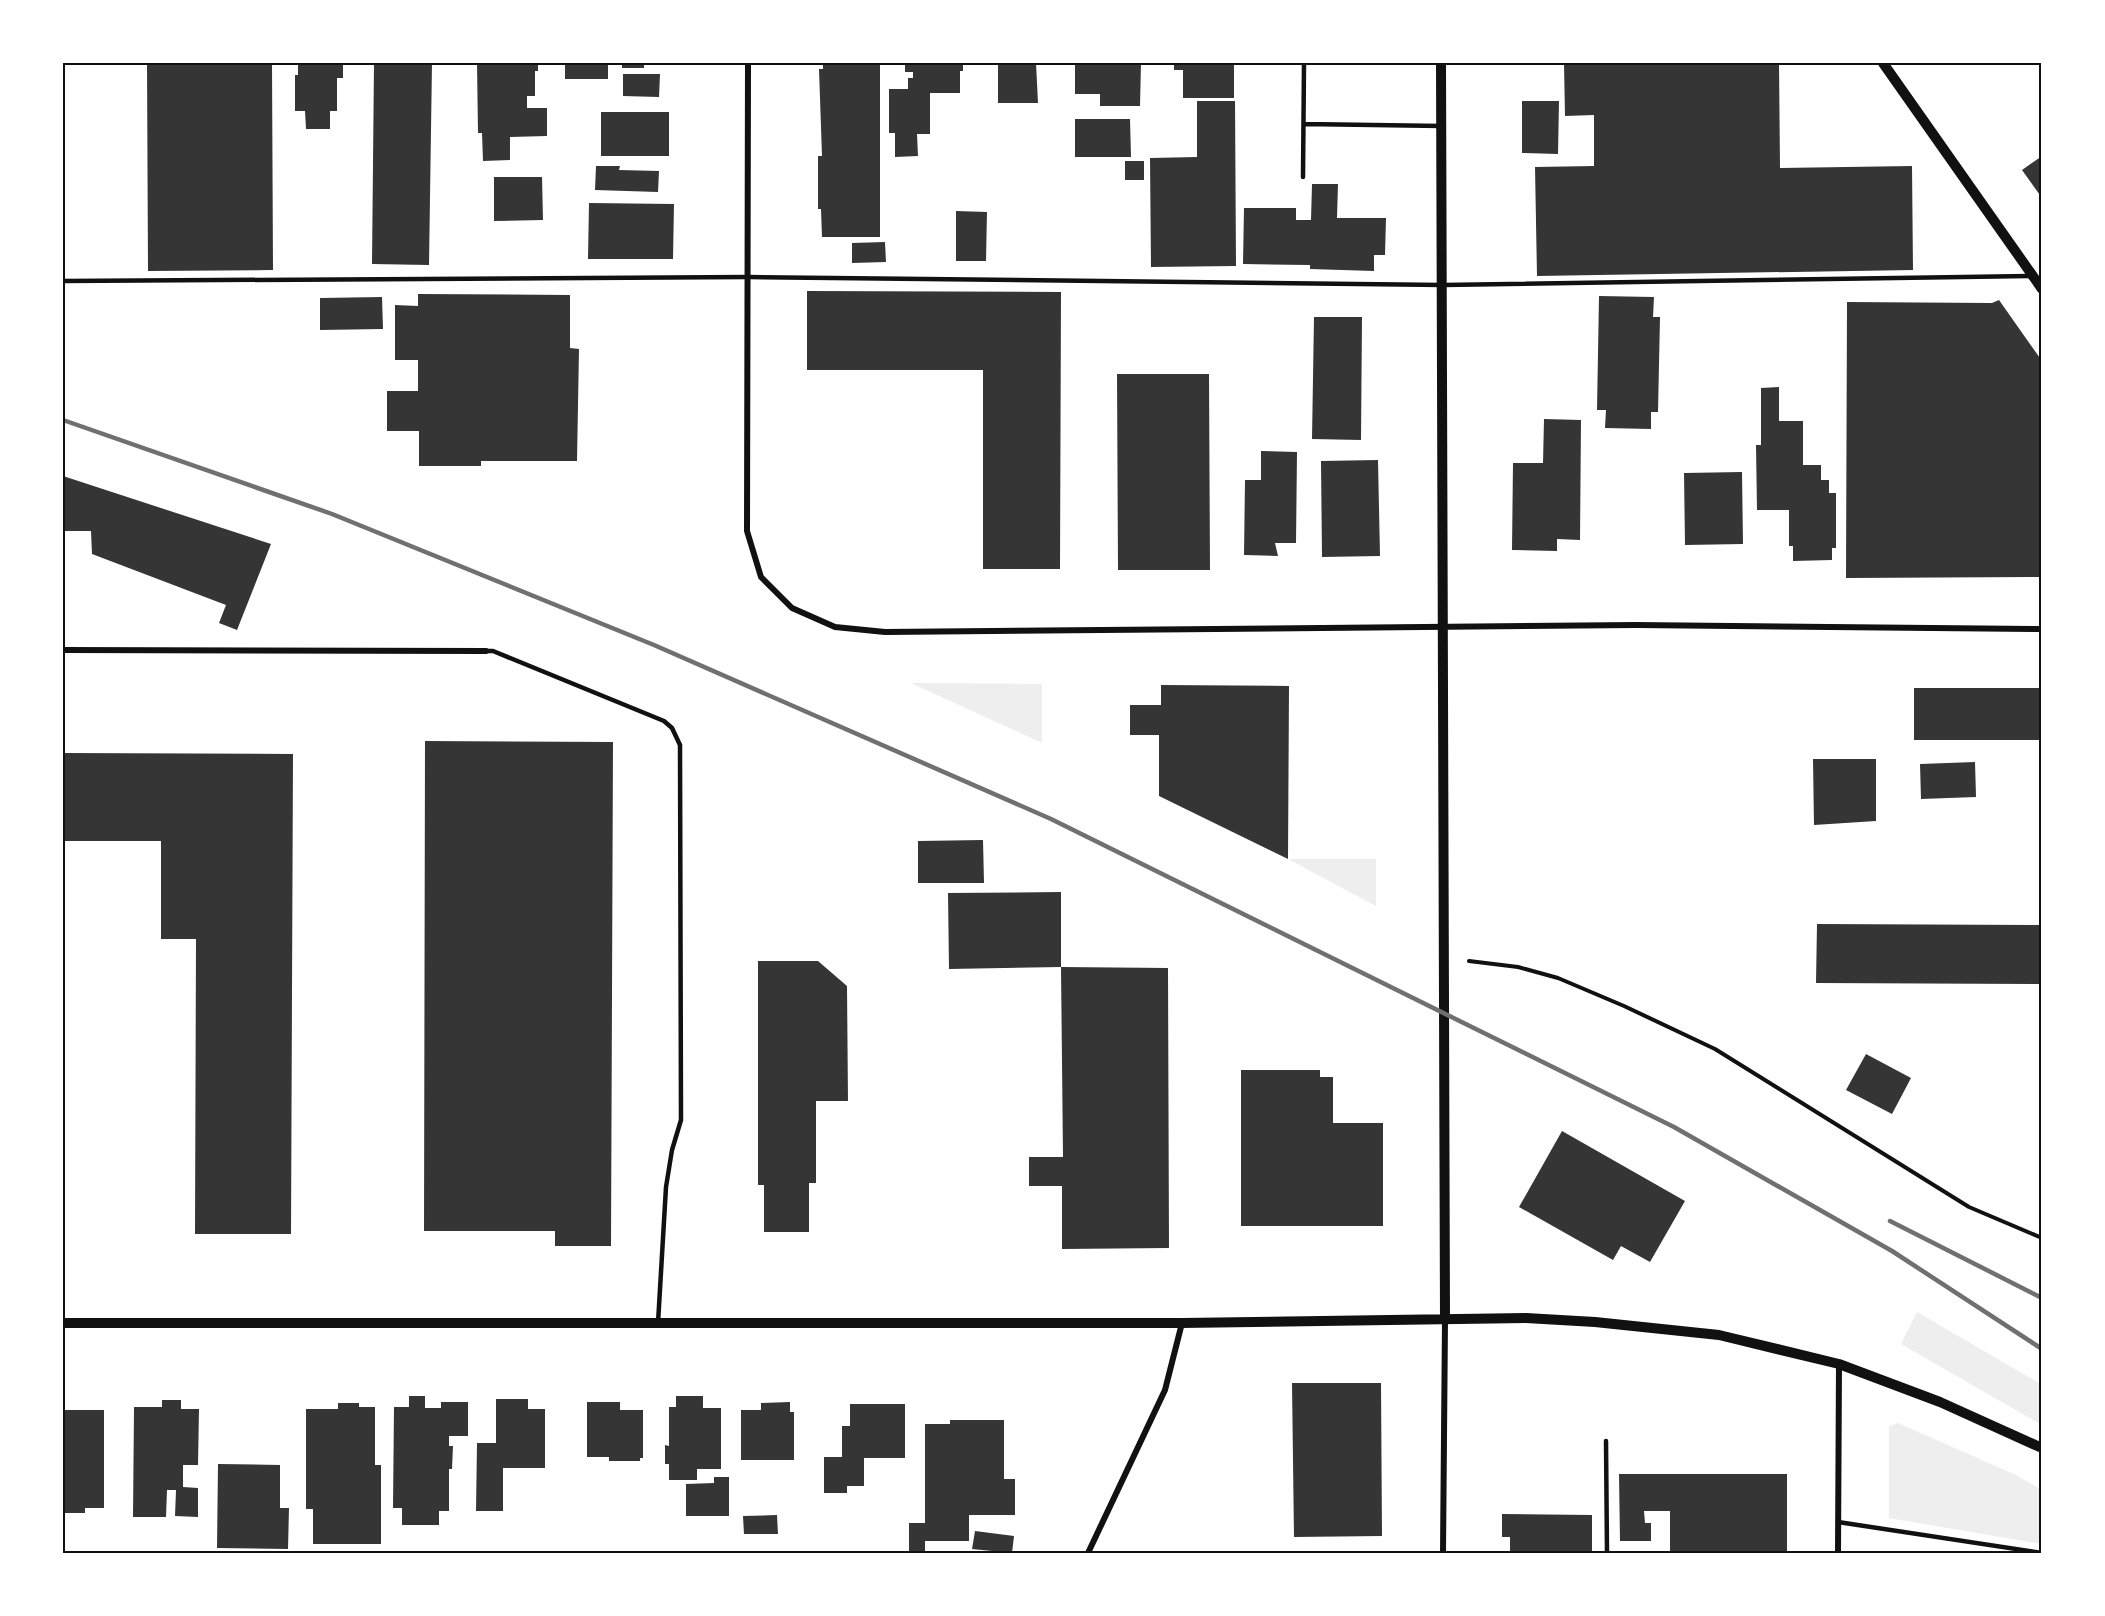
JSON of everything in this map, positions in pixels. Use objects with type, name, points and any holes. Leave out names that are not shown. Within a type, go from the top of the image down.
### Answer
[{"type":"street","points":[[748,63],[747,531],[761,577],[792,608],[835,627],[885,632],[1648,625],[2042,629]]},
{"type":"street","points":[[1442,63],[1445,1320],[1443,1553]]},
{"type":"street","points":[[1883,63],[2042,289]]},
{"type":"street","points":[[63,650],[486,651]]},
{"type":"street","points":[[63,1323],[1182,1323],[1526,1318],[1596,1322],[1719,1335],[1839,1364],[1940,1402],[2042,1448]]},
{"type":"street","points":[[1088,1553],[1165,1390],[1182,1323]]},
{"type":"street","points":[[1838,1553],[1839,1364]]},
{"type":"lane","points":[[1303,177],[1304,63]]},
{"type":"lane","points":[[1304,124],[1442,126]]},
{"type":"lane","points":[[63,281],[748,277],[1443,285],[2033,276]]},
{"type":"lane","points":[[486,651],[493,651],[664,721],[672,728],[680,745],[681,1120],[672,1150],[666,1187],[658,1323]]},
{"type":"lane","points":[[1606,1441],[1607,1553]]},
{"type":"lane","points":[[1838,1522],[2042,1553]]},
{"type":"path","points":[[1443,960],[1484,962],[1518,967],[1558,978],[1624,1006],[1715,1049],[1969,1207],[2042,1238]]},
{"type":"shaded area","points":[[911,683],[1042,684],[1042,743]]},
{"type":"shaded area","points":[[1288,859],[1376,859],[1376,906]]},
{"type":"shaded area","points":[[1917,1312],[2042,1385],[2042,1425],[1901,1344]]},
{"type":"shaded area","points":[[1898,1423],[2016,1475],[2042,1490],[2042,1544],[1889,1518],[1889,1426]]},
{"type":"building","points":[[147,63],[272,63],[273,270],[148,271]]},
{"type":"building","points":[[298,63],[343,63],[343,78],[337,78],[337,111],[330,111],[330,129],[306,129],[305,111],[295,111],[295,75],[298,75]]},
{"type":"building","points":[[374,63],[432,63],[429,265],[372,264]]},
{"type":"building","points":[[477,63],[538,63],[538,71],[535,71],[535,96],[527,96],[527,108],[547,108],[547,136],[510,137],[510,160],[483,161],[482,133],[478,133]]},
{"type":"building","points":[[565,63],[608,63],[608,79],[565,79]]},
{"type":"building","points":[[622,63],[644,63],[644,68],[622,68]]},
{"type":"building","points":[[823,63],[880,63],[880,237],[822,237],[821,209],[818,209],[818,156],[822,156],[819,69],[823,69]]},
{"type":"building","points":[[905,63],[963,63],[963,71],[960,71],[960,93],[930,93],[930,134],[917,134],[918,156],[895,157],[895,133],[889,133],[889,89],[908,89],[908,78],[913,78],[913,72],[905,72]]},
{"type":"building","points":[[998,63],[1036,63],[1038,103],[998,103]]},
{"type":"building","points":[[1075,63],[1141,63],[1140,106],[1100,106],[1100,94],[1075,94]]},
{"type":"building","points":[[1174,63],[1234,63],[1234,98],[1183,98],[1183,70],[1174,70]]},
{"type":"building","points":[[1564,63],[1779,63],[1780,168],[1912,166],[1913,270],[1537,276],[1535,167],[1594,166],[1594,115],[1565,116]]},
{"type":"building","points":[[623,74],[660,74],[659,97],[623,96]]},
{"type":"building","points":[[1197,101],[1235,101],[1236,266],[1151,267],[1150,158],[1197,157]]},
{"type":"building","points":[[1522,101],[1559,101],[1558,154],[1522,153]]},
{"type":"building","points":[[601,112],[669,112],[669,156],[601,156]]},
{"type":"building","points":[[1075,119],[1130,119],[1131,157],[1075,157]]},
{"type":"building","points":[[2042,156],[2042,198],[2022,170]]},
{"type":"building","points":[[1125,161],[1144,161],[1144,180],[1125,180]]},
{"type":"building","points":[[596,166],[620,166],[619,170],[659,171],[658,192],[595,190]]},
{"type":"building","points":[[494,177],[542,177],[543,220],[494,221]]},
{"type":"building","points":[[1312,184],[1338,184],[1337,218],[1386,218],[1385,255],[1374,255],[1374,271],[1310,269],[1310,265],[1243,264],[1244,208],[1296,208],[1296,220],[1311,220]]},
{"type":"building","points":[[589,203],[674,204],[673,259],[588,259]]},
{"type":"building","points":[[956,211],[987,212],[986,261],[956,261]]},
{"type":"building","points":[[885,242],[886,262],[852,263],[852,243]]},
{"type":"building","points":[[807,291],[1061,292],[1060,569],[983,569],[983,370],[807,370]]},
{"type":"building","points":[[418,294],[570,295],[570,348],[579,349],[577,461],[481,461],[481,466],[419,466],[419,431],[387,431],[387,391],[418,391],[418,360],[395,360],[395,305],[418,306]]},
{"type":"building","points":[[1599,296],[1654,297],[1653,317],[1660,317],[1658,412],[1651,412],[1651,429],[1605,428],[1606,410],[1597,410]]},
{"type":"building","points":[[382,297],[383,329],[320,330],[320,298]]},
{"type":"building","points":[[1999,300],[2042,361],[2042,577],[1846,578],[1847,302],[1992,303]]},
{"type":"building","points":[[1314,317],[1362,317],[1361,440],[1312,439]]},
{"type":"building","points":[[1117,374],[1209,374],[1210,570],[1118,570]]},
{"type":"building","points":[[1779,387],[1779,421],[1803,421],[1803,465],[1821,465],[1821,480],[1829,480],[1829,493],[1836,493],[1836,548],[1832,548],[1832,560],[1793,561],[1793,546],[1789,546],[1789,510],[1757,510],[1756,445],[1761,445],[1761,388]]},
{"type":"building","points":[[1544,419],[1581,420],[1580,540],[1557,539],[1557,551],[1512,550],[1513,463],[1543,463]]},
{"type":"building","points":[[1261,451],[1297,452],[1296,543],[1275,543],[1278,556],[1244,555],[1245,480],[1261,480]]},
{"type":"building","points":[[1378,460],[1380,556],[1322,557],[1321,461]]},
{"type":"building","points":[[1742,472],[1743,544],[1685,545],[1684,473]]},
{"type":"building","points":[[63,476],[271,544],[237,630],[219,623],[226,605],[92,554],[91,531],[63,531]]},
{"type":"building","points":[[1161,685],[1289,686],[1288,859],[1159,796],[1159,735],[1130,735],[1130,705],[1161,705]]},
{"type":"building","points":[[1914,688],[2042,688],[2042,740],[1914,740]]},
{"type":"building","points":[[425,741],[613,742],[611,1246],[555,1246],[555,1231],[424,1231]]},
{"type":"building","points":[[63,753],[293,754],[291,1234],[195,1234],[196,939],[161,939],[161,841],[63,841]]},
{"type":"building","points":[[1813,759],[1876,759],[1876,821],[1814,825]]},
{"type":"building","points":[[1975,762],[1976,797],[1921,799],[1920,764]]},
{"type":"building","points":[[983,840],[984,883],[918,883],[918,841]]},
{"type":"building","points":[[1061,892],[1061,967],[949,969],[948,893]]},
{"type":"building","points":[[1817,924],[2042,925],[2042,984],[1816,983]]},
{"type":"building","points":[[758,961],[818,961],[847,986],[848,1101],[816,1101],[816,1183],[809,1183],[809,1232],[764,1232],[764,1185],[758,1185]]},
{"type":"building","points":[[1061,967],[1168,968],[1169,1248],[1062,1249],[1062,1186],[1029,1186],[1029,1157],[1063,1157]]},
{"type":"building","points":[[1866,1054],[1911,1078],[1892,1114],[1846,1090]]},
{"type":"building","points":[[1241,1070],[1320,1070],[1320,1077],[1333,1077],[1333,1123],[1383,1123],[1383,1226],[1241,1226]]},
{"type":"building","points":[[1562,1131],[1685,1201],[1650,1262],[1621,1246],[1613,1260],[1519,1207]]},
{"type":"building","points":[[1292,1383],[1381,1383],[1382,1536],[1294,1537]]},
{"type":"building","points":[[409,1396],[425,1396],[425,1408],[441,1408],[441,1402],[468,1402],[468,1436],[449,1436],[449,1446],[453,1446],[452,1469],[449,1469],[449,1511],[439,1511],[439,1525],[402,1525],[402,1508],[393,1508],[394,1407],[409,1407]]},
{"type":"building","points":[[676,1396],[703,1396],[703,1408],[721,1408],[721,1469],[697,1469],[697,1480],[669,1480],[669,1464],[665,1464],[665,1445],[669,1446],[669,1407],[676,1407]]},
{"type":"building","points":[[496,1399],[528,1399],[528,1409],[545,1409],[545,1468],[503,1468],[503,1511],[476,1511],[477,1443],[496,1443]]},
{"type":"building","points":[[162,1400],[181,1400],[181,1409],[199,1409],[198,1465],[183,1465],[183,1487],[198,1488],[198,1517],[175,1516],[176,1490],[167,1490],[166,1517],[133,1517],[134,1407],[162,1407]]},
{"type":"building","points":[[587,1402],[620,1402],[620,1410],[643,1410],[643,1458],[640,1458],[640,1461],[609,1461],[609,1457],[587,1457]]},
{"type":"building","points":[[790,1402],[790,1412],[794,1412],[794,1460],[741,1460],[741,1410],[761,1410],[761,1403]]},
{"type":"building","points":[[338,1403],[359,1403],[359,1407],[375,1407],[375,1465],[381,1465],[381,1544],[313,1544],[313,1509],[306,1509],[306,1409],[338,1409]]},
{"type":"building","points":[[850,1404],[905,1404],[905,1458],[864,1458],[864,1486],[847,1486],[847,1493],[824,1493],[824,1457],[842,1457],[842,1426],[850,1426]]},
{"type":"building","points":[[63,1410],[104,1410],[104,1508],[85,1508],[85,1513],[63,1513]]},
{"type":"building","points":[[950,1420],[1004,1420],[1004,1479],[1015,1479],[1015,1515],[969,1515],[969,1541],[925,1541],[925,1553],[909,1553],[909,1523],[925,1523],[925,1424],[950,1424]]},
{"type":"building","points":[[218,1464],[280,1465],[280,1508],[289,1508],[288,1549],[217,1548]]},
{"type":"building","points":[[1619,1474],[1787,1474],[1787,1553],[1670,1553],[1670,1511],[1644,1511],[1645,1523],[1651,1523],[1651,1541],[1620,1541]]},
{"type":"building","points":[[714,1477],[729,1477],[729,1516],[686,1516],[686,1484],[714,1483]]},
{"type":"building","points":[[1502,1514],[1592,1515],[1592,1553],[1510,1553],[1510,1537],[1502,1537]]},
{"type":"building","points":[[777,1515],[778,1534],[744,1534],[743,1516]]},
{"type":"building","points":[[975,1531],[1014,1536],[1012,1553],[972,1549]]},
{"type":"railway","points":[[63,420],[332,514],[654,645],[1051,819],[1674,1127],[1892,1251],[2042,1349]]},
{"type":"railway","points":[[1890,1221],[2042,1298]]}]
